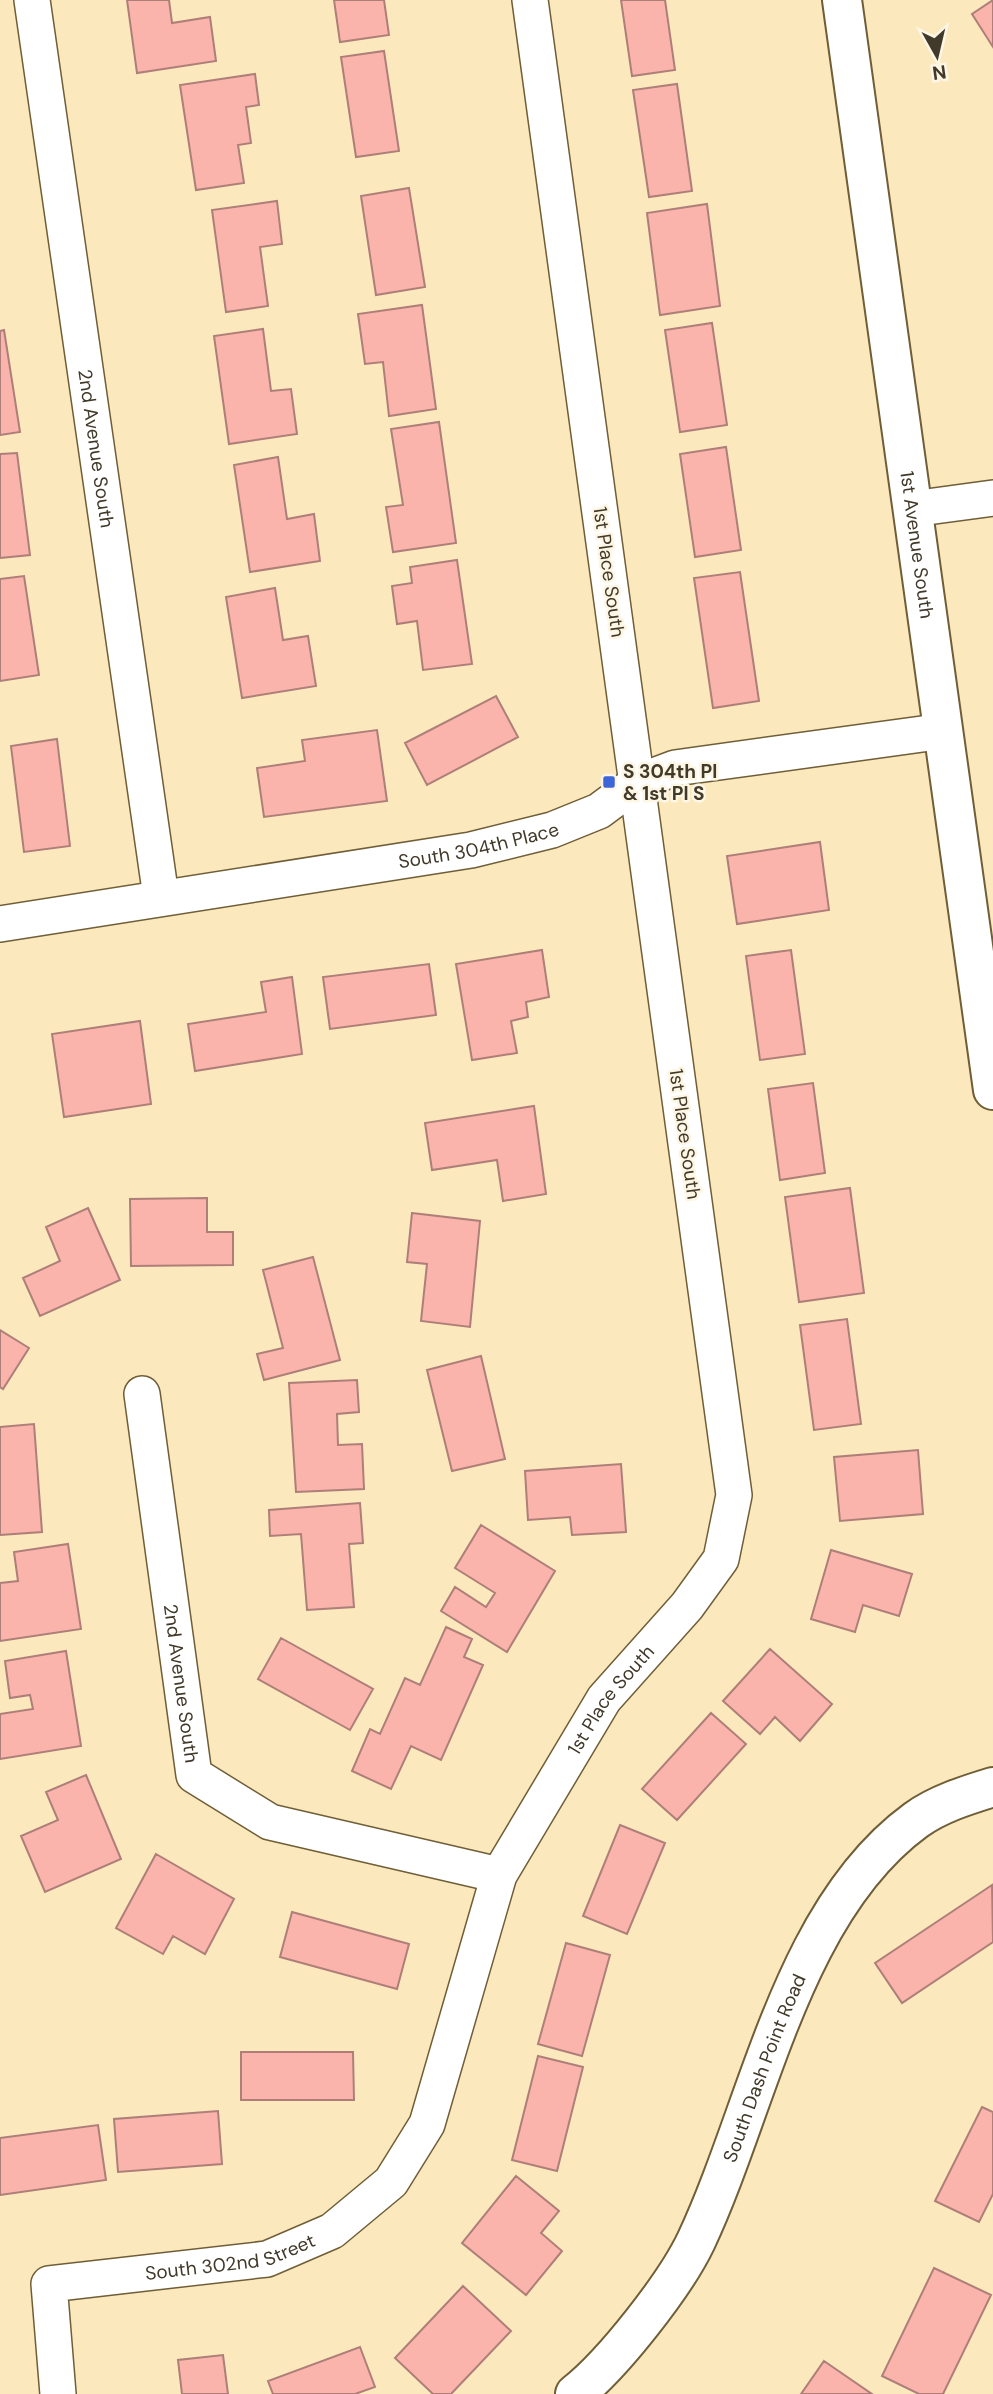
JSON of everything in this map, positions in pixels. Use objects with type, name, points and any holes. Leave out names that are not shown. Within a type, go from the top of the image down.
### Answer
[{"type":"main road","name":"1st Avenue South","points":[[842,0],[912,509],[989,1027],[993,1090]]},
{"type":"main road","name":"South Dash Point Road","points":[[575,2394],[597,2376],[653,2305],[695,2244],[740,2134],[801,1969],[839,1904],[879,1851],[917,1819],[963,1796],[993,1787]]},
{"type":"street","name":"2nd Avenue South","points":[[32,0],[162,897]]},
{"type":"street","name":"1st Place South","points":[[391,2182],[427,2124],[499,1875],[604,1699],[687,1606],[721,1559],[734,1495],[530,0]]},
{"type":"street","points":[[912,509],[993,498]]},
{"type":"street","name":"South 304th Place","points":[[0,924],[471,850],[552,830],[599,811],[638,782],[675,768],[944,731]]},
{"type":"street","name":"2nd Avenue South","points":[[142,1394],[194,1775],[270,1822],[499,1875]]},
{"type":"street","name":"South 302nd Street","points":[[58,2394],[48,2284],[267,2259],[332,2231],[391,2182]]},
{"type":"building","points":[[127,0],[169,0],[172,23],[210,17],[216,61],[137,73]]},
{"type":"building","points":[[334,0],[384,0],[389,35],[340,42]]},
{"type":"building","points":[[621,0],[665,0],[675,70],[632,76]]},
{"type":"building","points":[[993,0],[993,47],[972,14]]},
{"type":"building","points":[[384,51],[399,151],[356,157],[341,57]]},
{"type":"building","points":[[255,74],[259,105],[246,107],[251,143],[238,145],[244,183],[196,190],[180,85]]},
{"type":"building","points":[[677,84],[692,191],[649,197],[633,90]]},
{"type":"building","points":[[409,188],[425,287],[376,295],[361,196]]},
{"type":"building","points":[[277,201],[282,244],[260,247],[268,306],[226,312],[212,210]]},
{"type":"building","points":[[707,204],[720,306],[660,315],[647,213]]},
{"type":"building","points":[[422,305],[436,409],[389,416],[383,362],[365,364],[358,314]]},
{"type":"building","points":[[712,323],[727,425],[680,432],[665,330]]},
{"type":"building","points":[[263,329],[271,391],[291,389],[297,434],[229,444],[214,336]]},
{"type":"building","points":[[4,330],[20,432],[0,435],[0,331]]},
{"type":"building","points":[[439,422],[456,543],[393,552],[386,507],[403,505],[391,429]]},
{"type":"building","points":[[726,447],[741,550],[695,557],[680,454]]},
{"type":"building","points":[[17,453],[30,555],[0,558],[0,454]]},
{"type":"building","points":[[278,457],[287,519],[314,514],[320,561],[250,572],[234,465]]},
{"type":"building","points":[[457,560],[472,664],[423,670],[417,621],[397,624],[392,586],[412,583],[410,567]]},
{"type":"building","points":[[740,572],[759,701],[713,708],[694,578]]},
{"type":"building","points":[[24,576],[39,675],[0,681],[0,579]]},
{"type":"building","points":[[275,588],[283,640],[308,636],[316,686],[242,698],[226,597]]},
{"type":"building","points":[[496,696],[518,737],[427,785],[405,743]]},
{"type":"building","points":[[377,730],[387,801],[264,817],[257,768],[305,761],[302,740]]},
{"type":"building","points":[[57,739],[70,846],[24,852],[11,746]]},
{"type":"building","points":[[820,842],[829,910],[737,924],[727,856]]},
{"type":"building","points":[[542,950],[549,997],[526,1002],[528,1017],[511,1021],[517,1053],[472,1060],[456,964]]},
{"type":"building","points":[[791,950],[805,1054],[760,1060],[746,956]]},
{"type":"building","points":[[429,964],[436,1015],[330,1029],[323,977]]},
{"type":"building","points":[[292,977],[302,1054],[195,1071],[188,1024],[266,1012],[261,982]]},
{"type":"building","points":[[140,1021],[151,1104],[64,1117],[52,1034]]},
{"type":"building","points":[[813,1083],[825,1173],[780,1180],[768,1089]]},
{"type":"building","points":[[534,1106],[546,1194],[503,1201],[497,1160],[432,1170],[425,1123]]},
{"type":"building","points":[[850,1188],[864,1293],[799,1302],[785,1197]]},
{"type":"building","points":[[207,1198],[207,1232],[233,1232],[233,1265],[131,1266],[130,1199]]},
{"type":"building","points":[[88,1208],[120,1280],[40,1316],[23,1278],[60,1261],[46,1227]]},
{"type":"building","points":[[412,1213],[480,1221],[470,1327],[421,1321],[427,1264],[407,1262]]},
{"type":"building","points":[[313,1257],[340,1360],[264,1380],[257,1354],[283,1348],[263,1270]]},
{"type":"building","points":[[847,1319],[861,1424],[814,1430],[800,1325]]},
{"type":"building","points":[[0,1330],[29,1348],[3,1389],[0,1387]]},
{"type":"building","points":[[481,1356],[505,1459],[452,1471],[427,1370]]},
{"type":"building","points":[[357,1380],[359,1412],[337,1414],[338,1445],[362,1444],[364,1489],[296,1492],[289,1383]]},
{"type":"building","points":[[34,1424],[42,1532],[0,1535],[0,1427]]},
{"type":"building","points":[[918,1450],[923,1514],[840,1521],[834,1457]]},
{"type":"building","points":[[621,1464],[626,1532],[572,1535],[570,1517],[528,1520],[525,1471]]},
{"type":"building","points":[[360,1503],[363,1543],[349,1544],[354,1607],[307,1610],[301,1534],[270,1536],[269,1510]]},
{"type":"building","points":[[481,1525],[555,1571],[507,1652],[441,1611],[455,1587],[486,1607],[495,1593],[455,1568]]},
{"type":"building","points":[[68,1544],[81,1629],[0,1641],[0,1583],[18,1581],[14,1552]]},
{"type":"building","points":[[831,1550],[912,1574],[899,1616],[863,1605],[855,1632],[811,1619]]},
{"type":"building","points":[[446,1627],[472,1639],[464,1657],[483,1665],[441,1760],[411,1746],[391,1789],[352,1771],[370,1729],[380,1734],[405,1678],[420,1685]]},
{"type":"building","points":[[281,1638],[373,1689],[350,1730],[258,1679]]},
{"type":"building","points":[[770,1649],[832,1704],[800,1741],[775,1717],[760,1734],[723,1701]]},
{"type":"building","points":[[66,1651],[81,1746],[0,1759],[0,1714],[33,1709],[30,1695],[10,1698],[5,1661]]},
{"type":"building","points":[[711,1713],[746,1744],[677,1820],[642,1789]]},
{"type":"building","points":[[86,1775],[121,1859],[45,1892],[21,1836],[58,1820],[46,1792]]},
{"type":"building","points":[[620,1825],[665,1843],[627,1934],[583,1916]]},
{"type":"building","points":[[156,1854],[234,1899],[205,1954],[173,1936],[163,1954],[116,1928]]},
{"type":"building","points":[[992,1885],[993,1942],[902,2003],[875,1963]]},
{"type":"building","points":[[292,1912],[409,1944],[397,1989],[280,1957]]},
{"type":"building","points":[[566,1943],[610,1955],[582,2056],[538,2044]]},
{"type":"building","points":[[241,2052],[353,2052],[354,2100],[241,2100]]},
{"type":"building","points":[[538,2056],[583,2067],[557,2171],[512,2160]]},
{"type":"building","points":[[982,2107],[993,2112],[993,2194],[979,2222],[935,2201]]},
{"type":"building","points":[[218,2111],[222,2164],[118,2172],[114,2119]]},
{"type":"building","points":[[98,2125],[106,2180],[0,2195],[0,2138]]},
{"type":"building","points":[[516,2176],[559,2211],[541,2233],[562,2251],[526,2295],[462,2243]]},
{"type":"building","points":[[934,2268],[991,2295],[943,2394],[919,2394],[882,2376]]},
{"type":"building","points":[[463,2286],[511,2331],[451,2394],[433,2394],[395,2358]]},
{"type":"building","points":[[360,2347],[375,2387],[355,2394],[273,2394],[268,2381]]},
{"type":"building","points":[[223,2355],[228,2394],[182,2394],[178,2360]]},
{"type":"building","points":[[824,2361],[872,2394],[801,2394]]},
{"type":"place","name":"S 304th Pl & 1st Pl S","points":[[609,782]]}]
